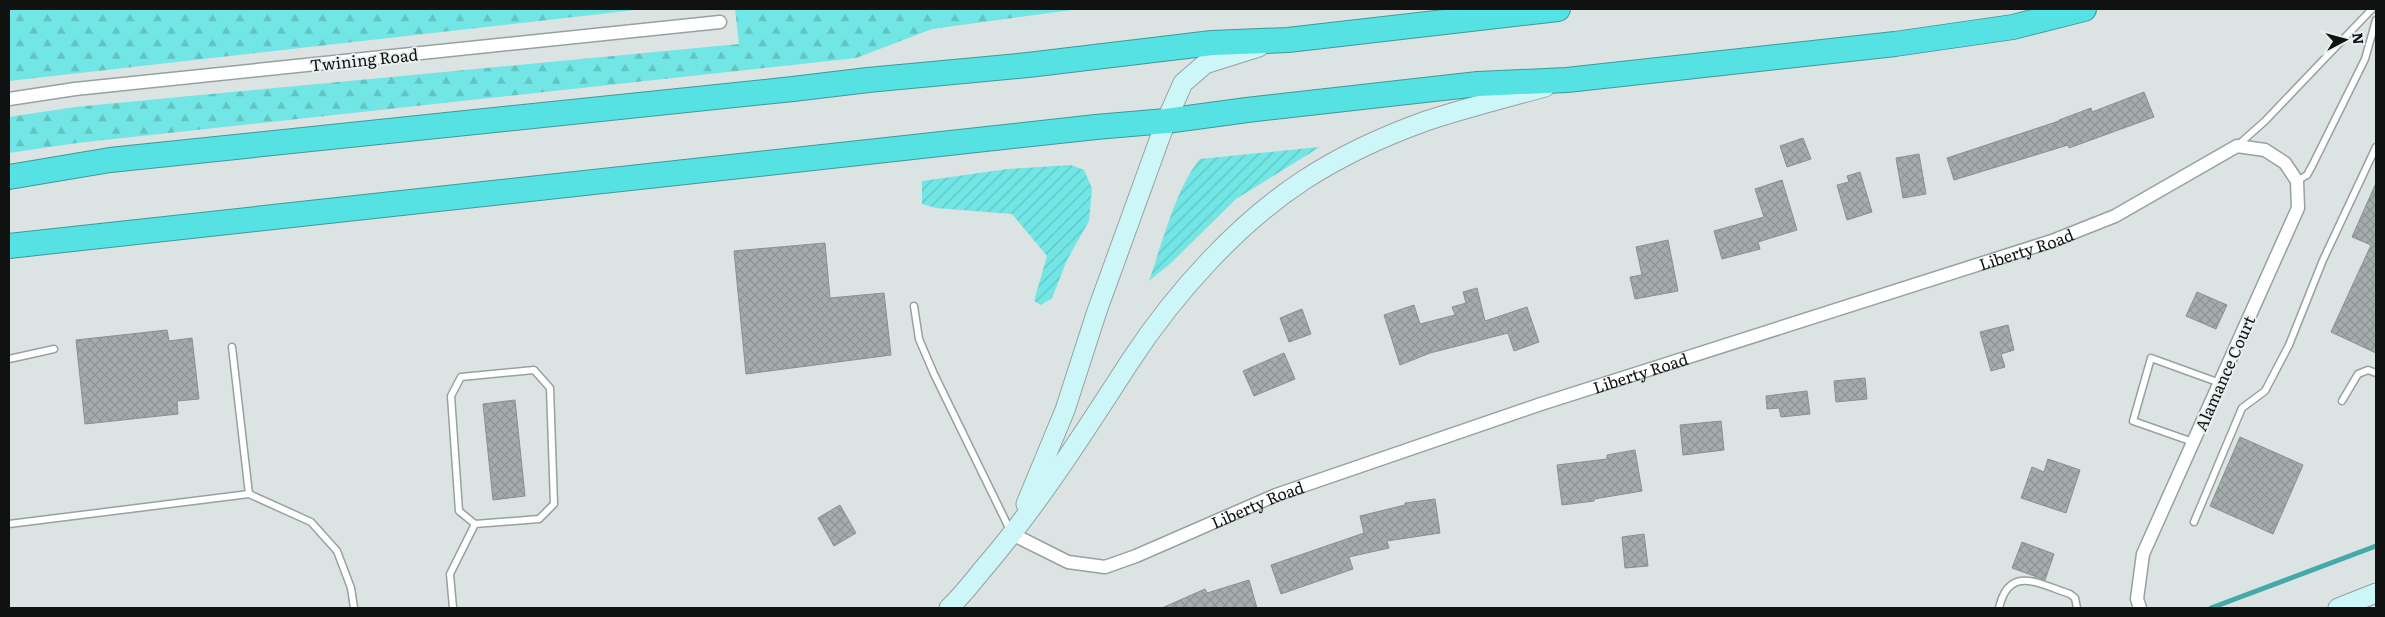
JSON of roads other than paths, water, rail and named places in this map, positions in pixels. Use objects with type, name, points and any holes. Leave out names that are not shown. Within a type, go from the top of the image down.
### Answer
[{"type":"highway","points":[[9,177],[120,159],[868,80],[1028,66],[1212,43],[1288,40],[1558,9]]},
{"type":"highway","points":[[9,246],[1096,127],[1166,121],[1478,84],[1567,80],[1895,44],[2013,27],[2084,9]]},
{"type":"street","name":"Twining Road","points":[[9,99],[85,88],[720,22]]},
{"type":"street","points":[[1012,534],[1065,410],[1097,311],[1166,121],[1183,83],[1205,64],[1288,40]]},
{"type":"street","points":[[949,608],[1042,496],[1133,358],[1169,310],[1212,257],[1252,220],[1304,180],[1370,144],[1426,121],[1567,80]]},
{"type":"street","points":[[2237,146],[2265,150],[2284,163],[2297,181]]},
{"type":"street","name":"Liberty Road","points":[[1012,534],[1068,562],[1105,567],[1136,556],[1285,492],[1542,404],[2052,242],[2115,216],[2237,146]]},
{"type":"street","name":"Alamance Court","points":[[2140,608],[2137,599],[2143,554],[2298,208],[2297,181]]},
{"type":"street","points":[[2338,608],[2376,593]]},
{"type":"lane","points":[[2237,146],[2284,102],[2372,9]]},
{"type":"lane","points":[[2297,181],[2310,170],[2352,86],[2364,59],[2376,20]]},
{"type":"lane","points":[[2194,522],[2242,408],[2265,391],[2289,345],[2322,260],[2376,147]]},
{"type":"lane","points":[[914,306],[919,339],[1012,534]]},
{"type":"lane","points":[[232,347],[250,494]]},
{"type":"lane","points":[[9,359],[54,349]]},
{"type":"lane","points":[[2193,442],[2133,421],[2151,358],[2220,383]]},
{"type":"lane","points":[[534,370],[550,388],[554,504],[539,519],[475,524],[459,511],[452,396],[461,377],[534,370]]},
{"type":"lane","points":[[2342,401],[2358,374],[2368,370],[2376,373]]},
{"type":"lane","points":[[9,524],[250,494],[310,522],[337,551],[351,588],[354,608]]},
{"type":"lane","points":[[453,608],[450,574],[475,524]]},
{"type":"lane","points":[[1999,608],[2001,598],[2009,586],[2017,580],[2026,580],[2070,594],[2075,598],[2076,608]]},
{"type":"waterway","points":[[2211,608],[2376,546]]}]
